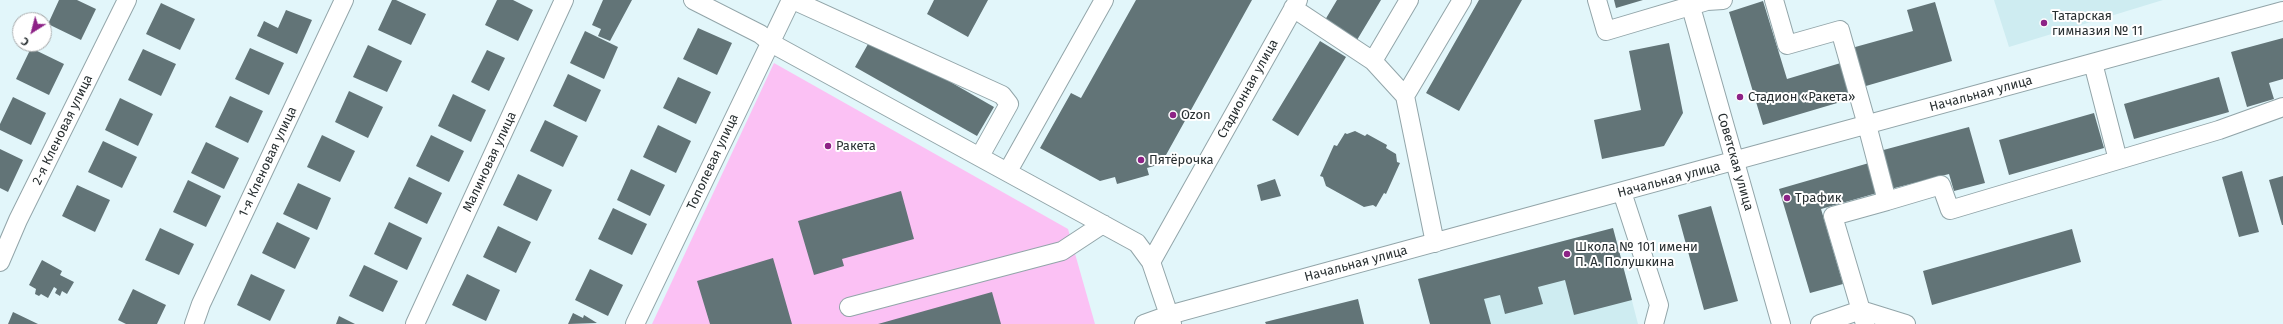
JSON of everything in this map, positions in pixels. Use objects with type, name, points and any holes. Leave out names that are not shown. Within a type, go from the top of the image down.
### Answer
[{"type":"street","name":"2-я Кленовая улица","points":[[0,262],[18,220],[128,0]]},
{"type":"street","name":"1-я Кленовая улица","points":[[194,324],[201,304],[344,0]]},
{"type":"street","name":"Малиновая улица","points":[[415,324],[564,0]]},
{"type":"street","points":[[693,0],[760,34],[771,43],[1008,171],[1137,243],[1152,262],[1171,320]]},
{"type":"street","points":[[792,0],[1002,95],[1009,104],[980,156]]},
{"type":"street","name":"Тополевая улица","points":[[635,324],[760,61],[771,43],[792,0]]},
{"type":"street","points":[[1008,171],[1104,0]]},
{"type":"street","points":[[1373,61],[1409,0]]},
{"type":"street","points":[[1405,96],[1462,0]]},
{"type":"street","points":[[1597,0],[1606,31],[1690,4],[1722,0]]},
{"type":"street","points":[[1774,0],[1787,45],[1840,30],[1887,201]]},
{"type":"street","points":[[1295,4],[1373,61],[1405,96],[1435,243]]},
{"type":"street","name":"Стадионная улица","points":[[1152,262],[1295,4]]},
{"type":"street","name":"Советская улица","points":[[1690,4],[1781,324]]},
{"type":"street","name":"Начальная улица","points":[[1144,324],[1171,320],[1435,243],[2283,11]]},
{"type":"street","points":[[2093,63],[2118,160]]},
{"type":"street","points":[[1863,317],[1833,216],[1941,185],[1950,210],[2219,130],[2283,107]]},
{"type":"street","points":[[1622,192],[1660,305],[1654,324]]},
{"type":"street","points":[[849,307],[1062,252],[1103,224]]},
{"type":"street","points":[[1820,324],[1863,317],[1906,324]]},
{"type":"shaded area","name":"Татарская гимназия № 11","points":[[1994,0],[2163,0],[2009,47]]},
{"type":"shaded area","name":"Ракета","points":[[774,63],[1068,229],[1095,324],[652,324]]},
{"type":"shaded area","name":"Школа № 101 имени П. А. Полушкина","points":[[1613,228],[1638,324],[1430,324],[1418,279]]},
{"type":"building","points":[[59,0],[77,0],[96,9],[81,40],[52,26],[52,15]]},
{"type":"building","points":[[392,0],[396,0],[426,14],[411,45],[378,30]]},
{"type":"building","points":[[497,0],[513,0],[533,10],[518,41],[485,25]]},
{"type":"building","points":[[603,0],[632,0],[610,41],[598,36],[601,29],[592,25]]},
{"type":"building","points":[[934,0],[988,0],[968,37],[927,14]]},
{"type":"building","points":[[1136,0],[1252,0],[1161,164],[1147,168],[1149,175],[1117,184],[1115,177],[1100,181],[1040,148],[1071,93],[1081,98]]},
{"type":"building","points":[[1337,0],[1381,0],[1357,40],[1325,20]]},
{"type":"building","points":[[1479,0],[1522,0],[1459,111],[1426,93]]},
{"type":"building","points":[[1614,0],[1643,0],[1616,8]]},
{"type":"building","points":[[1763,1],[1787,79],[1844,62],[1854,98],[1763,125],[1729,12]]},
{"type":"building","points":[[1935,2],[1952,61],[1859,88],[1848,49],[1913,31],[1907,10]]},
{"type":"building","points":[[161,3],[195,19],[180,50],[146,34]]},
{"type":"building","points":[[286,10],[312,20],[297,54],[257,36],[264,21],[278,28]]},
{"type":"building","points":[[698,28],[732,43],[717,75],[683,59]]},
{"type":"building","points":[[585,31],[618,47],[604,79],[570,63]]},
{"type":"building","points":[[872,37],[994,107],[977,136],[855,67]]},
{"type":"building","points":[[2283,38],[2283,79],[2269,83],[2274,99],[2247,107],[2231,52]]},
{"type":"building","points":[[1320,41],[1346,57],[1298,136],[1272,120]]},
{"type":"building","points":[[1669,43],[1683,113],[1664,146],[1602,159],[1594,120],[1641,110],[1629,51]]},
{"type":"building","points":[[368,45],[402,61],[387,92],[353,77]]},
{"type":"building","points":[[250,48],[284,63],[269,95],[235,79]]},
{"type":"building","points":[[143,49],[176,64],[161,96],[128,80]]},
{"type":"building","points":[[487,50],[505,58],[489,91],[471,82]]},
{"type":"building","points":[[29,52],[39,52],[64,64],[49,95],[16,79]]},
{"type":"building","points":[[568,74],[601,90],[586,122],[553,106]]},
{"type":"building","points":[[678,77],[711,92],[696,124],[663,108]]},
{"type":"building","points":[[2219,77],[2229,112],[2134,139],[2124,104]]},
{"type":"building","points":[[349,91],[383,107],[368,138],[335,122]]},
{"type":"building","points":[[453,94],[486,110],[471,142],[438,126]]},
{"type":"building","points":[[230,96],[263,111],[248,143],[215,127]]},
{"type":"building","points":[[13,97],[46,113],[31,145],[0,130],[0,124]]},
{"type":"building","points":[[120,98],[153,114],[138,146],[105,130]]},
{"type":"building","points":[[2094,113],[2104,148],[2009,175],[1999,140]]},
{"type":"building","points":[[545,120],[578,136],[563,167],[530,151]]},
{"type":"building","points":[[658,125],[691,141],[676,173],[643,157]]},
{"type":"building","points":[[1969,127],[1985,183],[1954,191],[1949,174],[1887,190],[1876,152]]},
{"type":"building","points":[[1355,131],[1365,136],[1367,134],[1387,145],[1386,148],[1396,154],[1397,162],[1400,163],[1386,194],[1384,193],[1376,207],[1373,205],[1364,207],[1326,186],[1323,177],[1320,176],[1334,145],[1337,146],[1345,133],[1347,134]]},
{"type":"building","points":[[322,135],[355,151],[340,182],[307,167]]},
{"type":"building","points":[[431,135],[464,151],[449,182],[416,166]]},
{"type":"building","points":[[103,141],[137,157],[122,188],[88,172]]},
{"type":"building","points":[[206,142],[239,158],[224,189],[191,173]]},
{"type":"building","points":[[0,149],[23,160],[8,192],[0,188]]},
{"type":"building","points":[[1869,163],[1877,193],[1821,209],[1843,284],[1810,293],[1779,189]]},
{"type":"building","points":[[631,169],[665,185],[650,216],[617,200]]},
{"type":"building","points":[[2242,171],[2259,232],[2239,237],[2222,177]]},
{"type":"building","points":[[518,174],[552,190],[537,221],[503,205]]},
{"type":"building","points":[[2283,176],[2283,225],[2282,225],[2269,180]]},
{"type":"building","points":[[409,177],[442,193],[427,224],[394,208]]},
{"type":"building","points":[[1275,179],[1281,196],[1261,201],[1257,185]]},
{"type":"building","points":[[188,180],[221,196],[206,227],[173,212]]},
{"type":"building","points":[[298,183],[331,198],[317,230],[283,214]]},
{"type":"building","points":[[77,185],[110,200],[95,232],[62,216]]},
{"type":"building","points":[[901,191],[914,239],[842,259],[844,266],[814,275],[798,221]]},
{"type":"building","points":[[1711,206],[1738,301],[1704,310],[1678,215]]},
{"type":"building","points":[[613,208],[647,224],[632,255],[598,239]]},
{"type":"building","points":[[277,222],[310,238],[295,269],[262,253]]},
{"type":"building","points":[[389,222],[422,238],[407,270],[374,254]]},
{"type":"building","points":[[498,226],[531,242],[516,273],[483,257]]},
{"type":"building","points":[[160,228],[194,244],[179,275],[145,260]]},
{"type":"building","name":"Школа № 101 имени П. А. Полушкина","points":[[1613,228],[1632,300],[1574,315],[1565,280],[1538,287],[1543,304],[1505,314],[1500,295],[1484,299],[1491,324],[1430,324],[1418,279]]},
{"type":"building","points":[[2072,229],[2081,262],[1932,305],[1923,271]]},
{"type":"building","points":[[773,258],[792,324],[710,324],[697,281]]},
{"type":"building","points":[[42,260],[62,271],[60,275],[74,282],[67,294],[62,291],[60,296],[55,293],[57,289],[54,287],[48,298],[41,294],[39,296],[35,294],[36,289],[29,285]]},
{"type":"building","points":[[364,265],[398,281],[383,312],[349,296]]},
{"type":"building","points":[[590,269],[623,285],[608,316],[575,300]]},
{"type":"building","points":[[251,274],[285,290],[270,321],[237,305]]},
{"type":"building","points":[[467,274],[500,290],[486,321],[452,305]]},
{"type":"building","points":[[133,289],[166,305],[157,324],[126,324],[118,320]]},
{"type":"building","points":[[992,292],[1001,324],[878,324]]},
{"type":"building","points":[[1358,299],[1364,324],[1266,324],[1265,322]]},
{"type":"building","points":[[13,312],[38,324],[8,324]]},
{"type":"building","points":[[573,313],[583,318],[584,315],[597,323],[568,324]]},
{"type":"building","points":[[339,316],[355,324],[336,324]]},
{"type":"place","name":"Татарская гимназия № 11","points":[[2044,23]]},
{"type":"place","name":"Стадион «Ракета»","points":[[1740,97]]},
{"type":"place","name":"Ozon","points":[[1173,115]]},
{"type":"place","name":"Ракета","points":[[828,146]]},
{"type":"place","name":"Пятёрочка","points":[[1141,160]]},
{"type":"place","name":"Трафик","points":[[1787,198]]},
{"type":"place","name":"Школа № 101 имени П. А. Полушкина","points":[[1567,254]]}]
